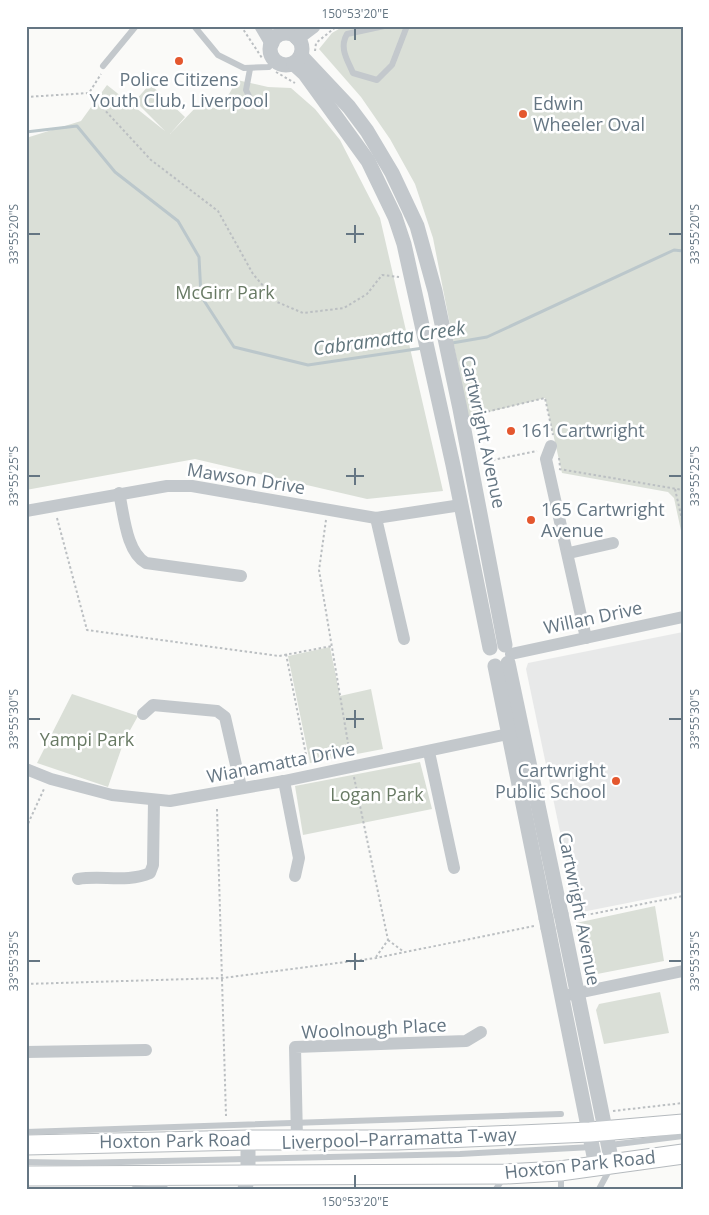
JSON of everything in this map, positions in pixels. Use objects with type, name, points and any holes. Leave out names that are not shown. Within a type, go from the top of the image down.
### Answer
[{"type":"main road","name":"Hoxton Park Road","points":[[26,1145],[248,1140],[297,1132],[397,1140],[599,1138],[683,1124]]},
{"type":"main road","name":"Hoxton Park Road","points":[[26,1176],[247,1174],[501,1181],[561,1180],[604,1165],[683,1154]]},
{"type":"street","points":[[262,26],[282,35],[302,46],[303,58],[284,65],[273,65],[271,52],[282,35],[313,26]]},
{"type":"street","name":"Cartwright Avenue","points":[[303,58],[305,74],[368,161],[395,217],[412,279],[442,413],[490,648],[488,658],[505,657]]},
{"type":"street","name":"Cartwright Avenue","points":[[303,58],[349,107],[392,173],[416,226],[435,291],[476,469],[505,657],[567,920],[604,1165]]},
{"type":"street","points":[[550,448],[586,638]]},
{"type":"street","points":[[476,469],[466,497],[461,505],[483,524]]},
{"type":"street","name":"Mawson Drive","points":[[26,511],[167,486],[192,486],[376,518],[461,505]]},
{"type":"street","points":[[119,493],[132,548],[137,559],[146,563],[241,576]]},
{"type":"street","points":[[376,518],[404,639]]},
{"type":"street","points":[[569,553],[613,543]]},
{"type":"street","name":"Willan Drive","points":[[505,657],[683,617]]},
{"type":"street","name":"Cartwright Avenue","points":[[505,657],[508,734],[543,924],[599,1138]]},
{"type":"street","points":[[508,734],[514,728],[514,708],[516,702]]},
{"type":"street","points":[[143,714],[153,705],[217,711],[225,716],[242,787]]},
{"type":"street","name":"Wianamatta Drive","points":[[26,769],[49,778],[112,795],[154,801],[197,797],[242,787],[284,781],[508,734]]},
{"type":"street","points":[[429,752],[454,868]]},
{"type":"street","points":[[284,781],[299,858],[295,876]]},
{"type":"street","points":[[78,879],[94,876],[141,877],[150,873],[153,865],[154,801]]},
{"type":"street","points":[[562,996],[683,971]]},
{"type":"street","name":"Woolnough Place","points":[[297,1132],[295,1047],[466,1041],[481,1032]]},
{"type":"street","points":[[26,1052],[146,1050]]},
{"type":"street","points":[[247,1174],[248,1140]]},
{"type":"lane","points":[[103,66],[136,26]]},
{"type":"lane","points":[[194,26],[218,55],[244,68],[250,69],[273,65]]},
{"type":"lane","points":[[384,26],[347,34],[343,40],[343,49],[353,73],[377,80],[392,65],[407,26]]},
{"type":"lane","points":[[250,69],[246,90],[250,98]]},
{"type":"lane","points":[[26,1132],[297,1132],[561,1114]]},
{"type":"lane","name":"Liverpool–Parramatta T-way","points":[[26,1162],[247,1174],[460,1154],[599,1138],[683,1136]]},
{"type":"lane","points":[[598,1189],[604,1165]]},
{"type":"lane","points":[[134,1189],[163,1187],[173,1176]]},
{"type":"path","points":[[241,26],[273,65],[294,84]]},
{"type":"path","points":[[303,58],[316,43],[337,26]]},
{"type":"path","points":[[89,93],[101,74],[103,66]]},
{"type":"path","points":[[89,93],[150,160],[218,211],[253,274],[277,302],[303,313],[344,308],[367,294],[382,275],[412,279]]},
{"type":"path","points":[[26,97],[89,93]]},
{"type":"path","points":[[464,413],[545,398],[550,448],[476,469]]},
{"type":"path","points":[[558,469],[683,490]]},
{"type":"path","points":[[675,489],[683,524]]},
{"type":"path","points":[[53,506],[88,630],[279,656],[332,646]]},
{"type":"path","points":[[327,510],[319,570],[350,759]]},
{"type":"path","points":[[286,654],[311,775]]},
{"type":"path","points":[[354,777],[388,940],[405,952]]},
{"type":"path","points":[[26,828],[49,778]]},
{"type":"path","points":[[217,809],[226,1117]]},
{"type":"path","points":[[567,920],[683,896]]},
{"type":"path","points":[[26,984],[222,978],[376,958],[543,924]]},
{"type":"path","points":[[376,958],[388,940]]},
{"type":"path","points":[[611,1111],[683,1103]]},
{"type":"shaded area","name":"Cartwright Public School","points":[[683,632],[683,892],[577,913],[526,669],[528,663]]},
{"type":"green space","points":[[344,26],[683,26],[683,540],[674,498],[668,492],[562,473],[545,398],[468,417],[433,238],[415,184],[390,139],[361,97],[319,49],[332,33]]},
{"type":"green space","name":"McGirr Park","points":[[237,80],[268,87],[291,88],[315,109],[340,140],[380,218],[443,491],[367,499],[195,459],[26,490],[26,138],[81,121],[107,85],[165,131],[135,101],[150,84],[185,117],[170,134],[200,103],[220,110]]},
{"type":"green space","points":[[330,647],[340,696],[371,689],[383,749],[310,763],[288,656]]},
{"type":"green space","name":"Yampi Park","points":[[72,694],[138,716],[124,741],[108,787],[37,763]]},
{"type":"green space","name":"Logan Park","points":[[420,762],[432,809],[303,835],[295,786]]},
{"type":"green space","points":[[655,906],[664,961],[592,975],[586,971],[576,923]]},
{"type":"green space","points":[[660,992],[669,1033],[604,1044],[596,1010],[599,1004]]},
{"type":"waterway","name":"Cabramatta Creek","points":[[26,132],[77,126],[115,172],[178,221],[199,257],[201,296],[234,347],[308,365],[423,348]]},
{"type":"waterway","name":"Cabramatta Creek","points":[[452,343],[487,337],[674,250],[683,251]]},
{"type":"place","name":"Police Citizens Youth Club, Liverpool","points":[[179,61]]},
{"type":"place","name":"Edwin Wheeler Oval","points":[[523,114]]},
{"type":"place","name":"161 Cartwright","points":[[511,431]]},
{"type":"place","name":"165 Cartwright Avenue","points":[[531,520]]},
{"type":"place","name":"Cartwright Public School","points":[[616,781]]}]
